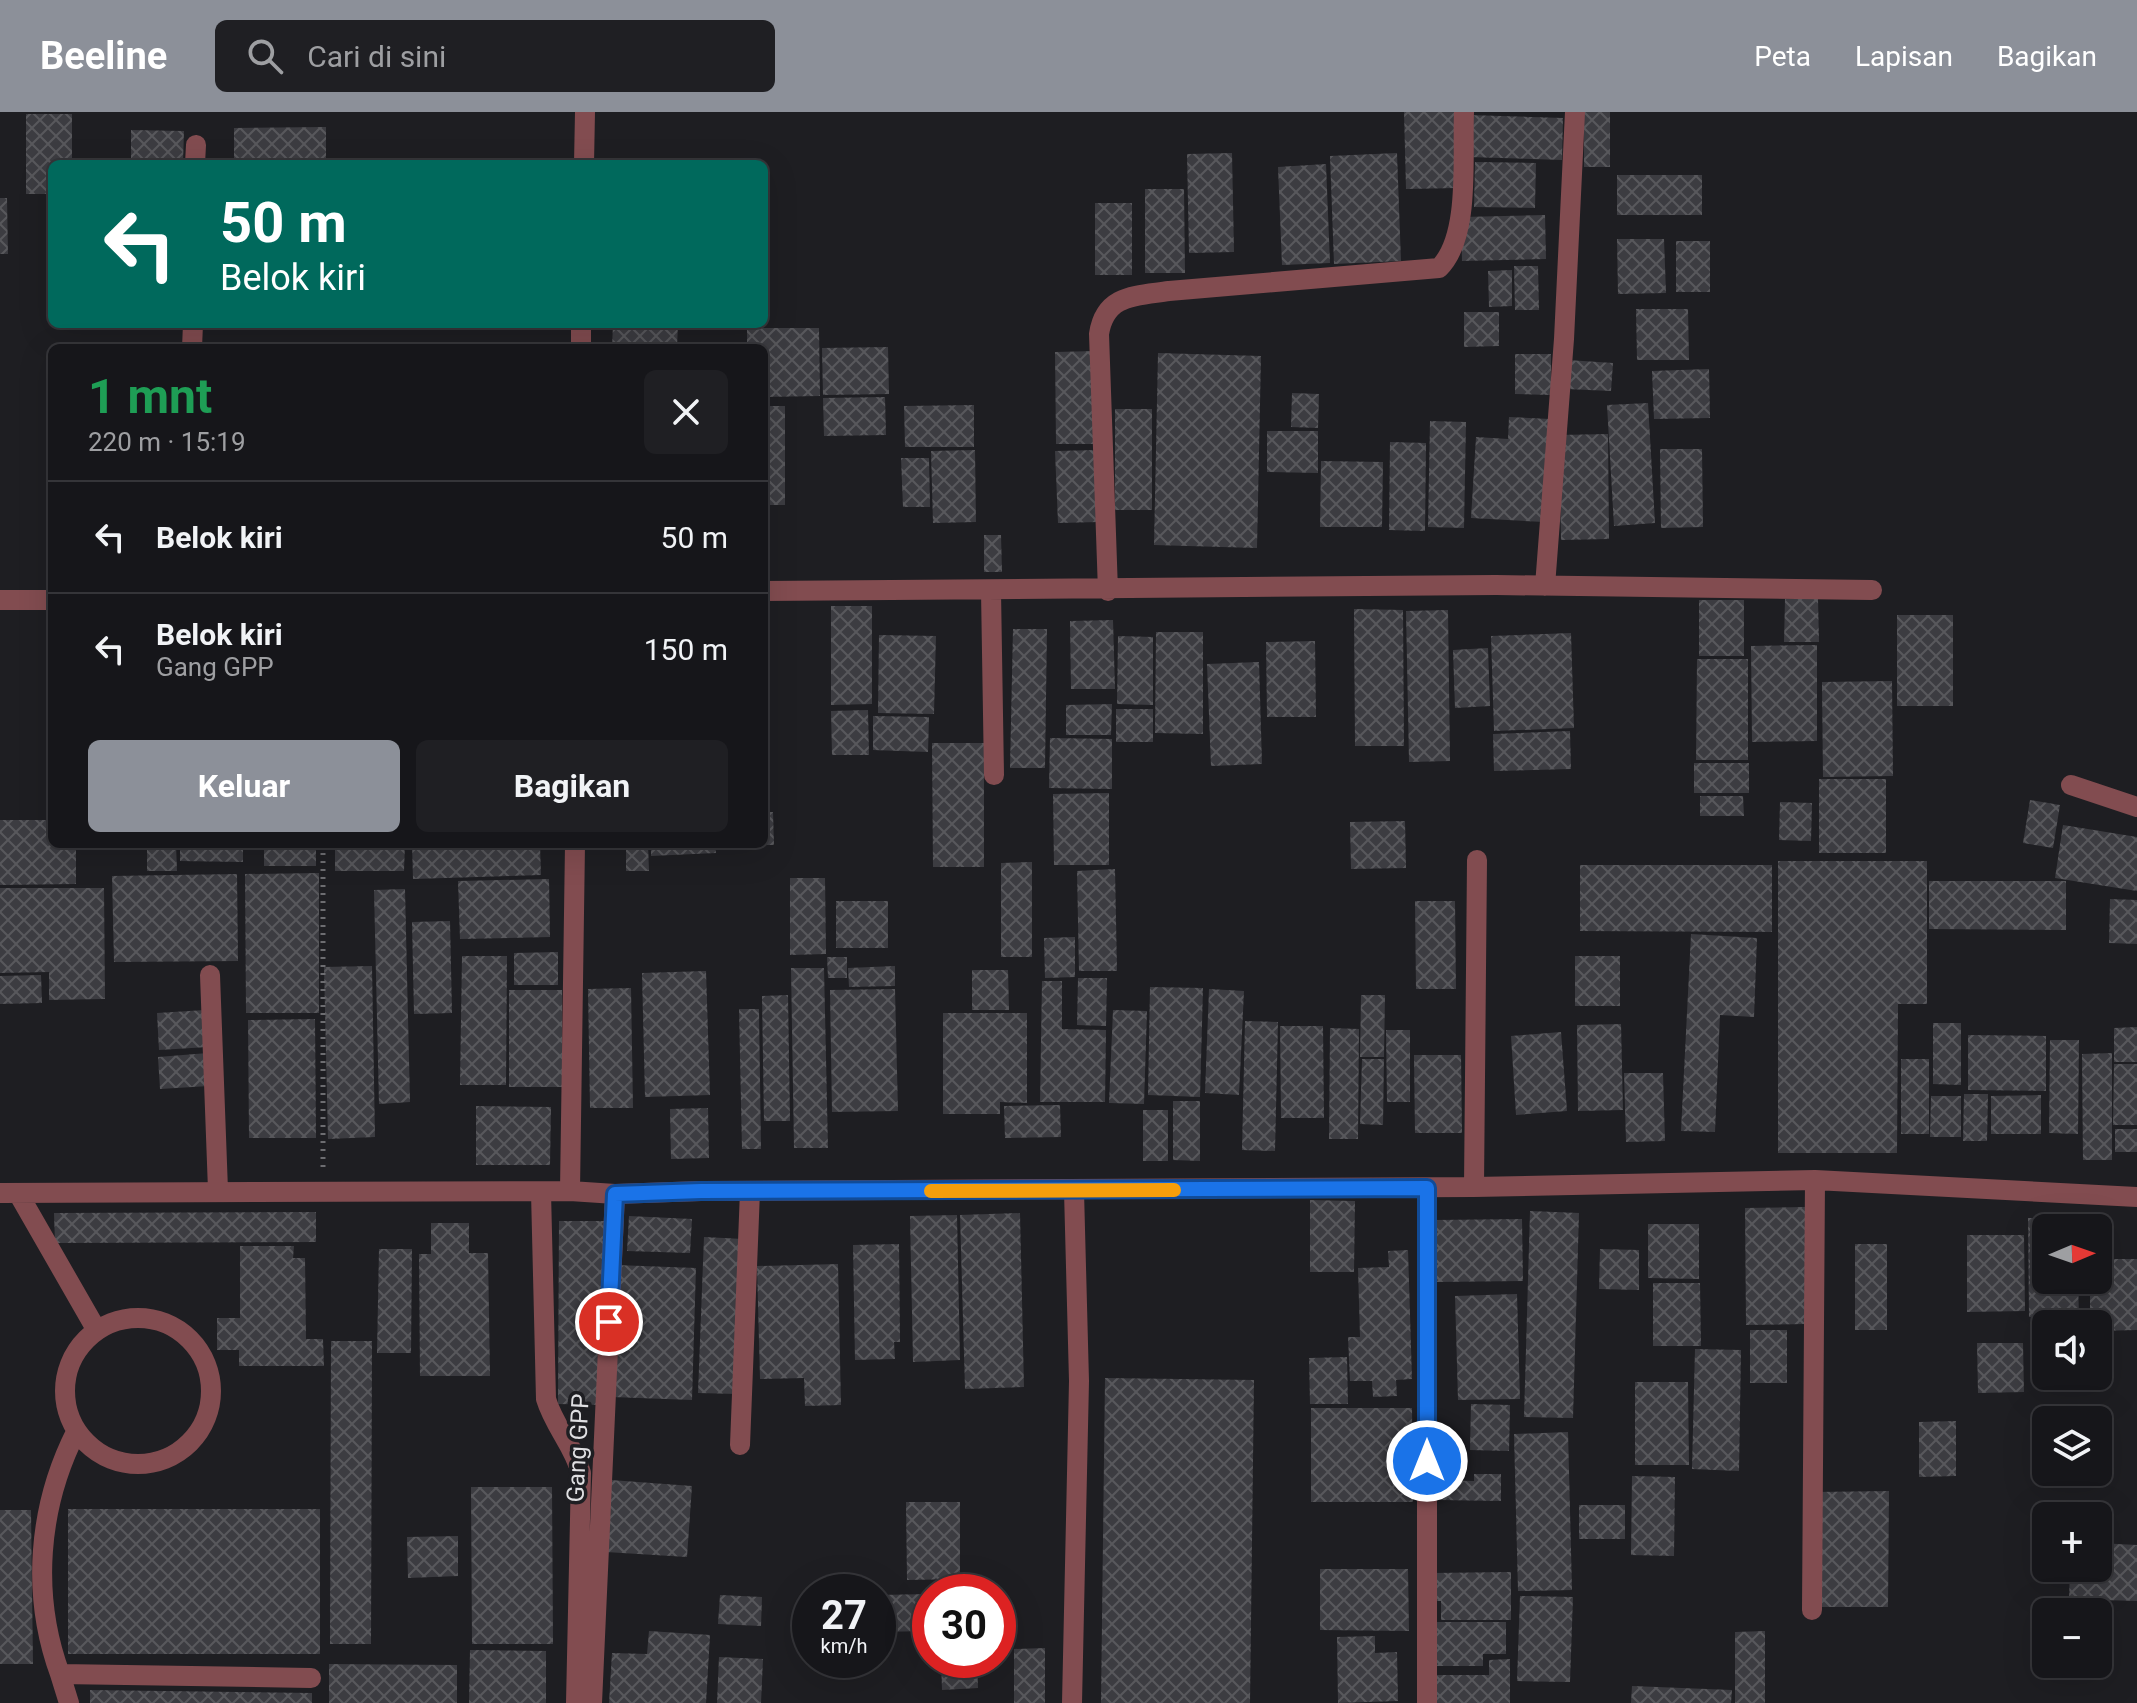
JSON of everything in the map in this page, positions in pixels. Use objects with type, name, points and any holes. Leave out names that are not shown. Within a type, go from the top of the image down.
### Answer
[{"type":"street","points":[[584,160],[585,112]]},
{"type":"street","points":[[1108,591],[1099,334],[1102,318],[1109,306],[1129,297],[1169,291],[1439,268],[1449,258],[1458,235],[1464,112]]},
{"type":"street","points":[[1545,586],[1564,339],[1575,112]]},
{"type":"street","points":[[768,591],[1545,586],[1872,590]]},
{"type":"street","points":[[991,591],[994,775]]},
{"type":"street","points":[[0,600],[48,600]]},
{"type":"street","points":[[2071,785],[2137,807]]},
{"type":"street","points":[[570,1191],[575,848]]},
{"type":"street","points":[[1474,1187],[1477,860]]},
{"type":"street","points":[[210,975],[218,1190]]},
{"type":"street","points":[[1812,1610],[1815,1180]]},
{"type":"street","points":[[9,1193],[218,1190],[570,1191],[615,1194],[1074,1191],[1815,1180],[2137,1197]]},
{"type":"street","points":[[1427,1188],[1427,1703]]},
{"type":"street","points":[[740,1445],[750,1191]]},
{"type":"street","points":[[1072,1703],[1079,1381],[1074,1191]]},
{"type":"street","points":[[541,1192],[546,1399],[551,1415],[577,1457],[581,1473],[576,1703]]},
{"type":"street","points":[[9,1193],[96,1329]]},
{"type":"street","name":"Gang GPP","points":[[592,1703],[615,1194]]},
{"type":"street","points":[[133,1316],[171,1323],[200,1348],[213,1386],[205,1424],[180,1454],[143,1466],[105,1458],[76,1432],[64,1395],[71,1358],[96,1329],[133,1316]]},
{"type":"street","points":[[69,1703],[46,1636],[42,1612],[45,1538],[53,1487],[76,1432]]},
{"type":"street","points":[[60,1674],[311,1678]]},
{"type":"path","points":[[322,1192],[323,848]]},
{"type":"building","points":[[1404,112],[1455,112],[1458,188],[1406,189]]},
{"type":"building","points":[[1584,112],[1610,112],[1610,167],[1584,167]]},
{"type":"building","points":[[26,114],[72,114],[72,160],[48,160],[48,194],[26,194]]},
{"type":"building","points":[[1468,115],[1563,118],[1562,160],[1467,157]]},
{"type":"building","points":[[326,127],[326,160],[234,160],[234,128]]},
{"type":"building","points":[[131,130],[184,131],[183,160],[131,160]]},
{"type":"building","points":[[1232,153],[1234,252],[1189,253],[1187,154]]},
{"type":"building","points":[[1397,153],[1401,261],[1334,264],[1330,156]]},
{"type":"building","points":[[1475,162],[1536,163],[1535,208],[1474,207]]},
{"type":"building","points":[[1326,164],[1330,263],[1282,265],[1278,167]]},
{"type":"building","points":[[1617,175],[1702,175],[1702,215],[1617,215]]},
{"type":"building","points":[[1145,189],[1184,189],[1185,273],[1145,273]]},
{"type":"building","points":[[0,198],[7,198],[8,254],[0,254]]},
{"type":"building","points":[[1095,203],[1132,203],[1132,275],[1095,275]]},
{"type":"building","points":[[1545,215],[1546,259],[1462,261],[1461,217]]},
{"type":"building","points":[[1617,239],[1664,239],[1666,293],[1618,294]]},
{"type":"building","points":[[1676,241],[1710,241],[1710,292],[1676,292]]},
{"type":"building","points":[[1514,266],[1538,266],[1539,310],[1515,310]]},
{"type":"building","points":[[1512,270],[1512,306],[1489,307],[1488,271]]},
{"type":"building","points":[[1636,309],[1688,309],[1689,360],[1637,360]]},
{"type":"building","points":[[1464,312],[1499,312],[1499,346],[1464,347]]},
{"type":"building","points":[[613,328],[678,328],[677,344],[612,344]]},
{"type":"building","points":[[747,328],[819,328],[820,396],[768,397],[768,344],[747,344]]},
{"type":"building","points":[[888,347],[889,394],[823,395],[822,348]]},
{"type":"building","points":[[1096,351],[1097,444],[1056,444],[1055,352]]},
{"type":"building","points":[[1158,353],[1261,356],[1257,548],[1154,545]]},
{"type":"building","points":[[1515,354],[1551,354],[1551,395],[1515,394]]},
{"type":"building","points":[[1568,360],[1613,363],[1611,391],[1566,389]]},
{"type":"building","points":[[1709,369],[1710,418],[1654,419],[1652,371]]},
{"type":"building","points":[[1292,393],[1319,394],[1318,428],[1291,427]]},
{"type":"building","points":[[885,397],[886,435],[824,436],[823,398]]},
{"type":"building","points":[[1648,403],[1655,523],[1614,526],[1607,405]]},
{"type":"building","points":[[974,405],[974,447],[905,447],[904,406]]},
{"type":"building","points":[[768,406],[785,406],[785,505],[768,505]]},
{"type":"building","points":[[1115,409],[1152,409],[1152,510],[1115,510]]},
{"type":"building","points":[[1509,417],[1550,419],[1544,522],[1471,518],[1476,437],[1508,439]]},
{"type":"building","points":[[1430,421],[1466,422],[1464,528],[1428,527]]},
{"type":"building","points":[[1267,431],[1318,431],[1318,473],[1267,472]]},
{"type":"building","points":[[1608,434],[1609,539],[1561,540],[1559,435]]},
{"type":"building","points":[[1390,442],[1426,443],[1425,531],[1389,530]]},
{"type":"building","points":[[1660,449],[1702,449],[1703,527],[1661,528]]},
{"type":"building","points":[[975,450],[976,522],[933,523],[931,451]]},
{"type":"building","points":[[1097,450],[1099,522],[1058,523],[1055,451]]},
{"type":"building","points":[[901,458],[929,458],[930,507],[903,507]]},
{"type":"building","points":[[1321,461],[1383,462],[1382,527],[1320,527]]},
{"type":"building","points":[[984,535],[1001,535],[1002,572],[984,572]]},
{"type":"building","points":[[1785,599],[1818,599],[1819,642],[1784,642]]},
{"type":"building","points":[[1699,600],[1744,600],[1744,656],[1699,656]]},
{"type":"building","points":[[831,606],[872,606],[872,704],[831,705]]},
{"type":"building","points":[[1354,609],[1403,610],[1404,746],[1355,746]]},
{"type":"building","points":[[1448,610],[1450,761],[1409,762],[1406,611]]},
{"type":"building","points":[[1897,615],[1953,615],[1953,706],[1897,706]]},
{"type":"building","points":[[1113,620],[1115,689],[1071,689],[1070,621]]},
{"type":"building","points":[[1013,629],[1047,629],[1045,768],[1010,768]]},
{"type":"building","points":[[1156,632],[1203,632],[1203,734],[1155,733]]},
{"type":"building","points":[[1571,633],[1574,728],[1494,731],[1491,636]]},
{"type":"building","points":[[879,635],[936,636],[934,714],[878,713]]},
{"type":"building","points":[[1118,636],[1153,637],[1153,705],[1117,704]]},
{"type":"building","points":[[1315,641],[1316,717],[1267,717],[1266,642]]},
{"type":"building","points":[[1817,645],[1817,741],[1752,742],[1751,646]]},
{"type":"building","points":[[1488,648],[1490,706],[1455,708],[1453,650]]},
{"type":"building","points":[[1697,659],[1748,659],[1748,760],[1696,760]]},
{"type":"building","points":[[1259,662],[1262,764],[1211,766],[1207,664]]},
{"type":"building","points":[[1892,681],[1893,776],[1823,777],[1822,682]]},
{"type":"building","points":[[1112,704],[1111,735],[1066,735],[1066,705]]},
{"type":"building","points":[[1116,709],[1153,709],[1153,742],[1116,742]]},
{"type":"building","points":[[868,710],[869,755],[832,755],[831,711]]},
{"type":"building","points":[[873,716],[929,717],[928,752],[873,750]]},
{"type":"building","points":[[1570,731],[1571,769],[1494,771],[1493,734]]},
{"type":"building","points":[[1050,738],[1112,739],[1112,789],[1049,788]]},
{"type":"building","points":[[932,743],[984,743],[984,867],[933,867]]},
{"type":"building","points":[[1694,763],[1749,763],[1749,793],[1694,793]]},
{"type":"building","points":[[1819,779],[1886,779],[1886,853],[1819,853]]},
{"type":"building","points":[[1109,793],[1109,865],[1054,865],[1053,794]]},
{"type":"building","points":[[1700,796],[1743,796],[1744,816],[1700,816]]},
{"type":"building","points":[[2030,800],[2060,805],[2053,848],[2023,843]]},
{"type":"building","points":[[1780,802],[1812,803],[1811,841],[1779,840]]},
{"type":"building","points":[[768,812],[773,812],[774,845],[768,845]]},
{"type":"building","points":[[0,820],[48,820],[48,848],[76,848],[76,884],[0,885]]},
{"type":"building","points":[[1405,821],[1406,868],[1351,869],[1350,822]]},
{"type":"building","points":[[2063,825],[2137,837],[2137,891],[2055,878]]},
{"type":"building","points":[[147,848],[176,848],[177,871],[147,871]]},
{"type":"building","points":[[180,848],[243,848],[243,862],[180,861]]},
{"type":"building","points":[[264,848],[316,848],[316,866],[264,866]]},
{"type":"building","points":[[335,848],[405,848],[404,871],[335,871]]},
{"type":"building","points":[[412,848],[540,848],[541,875],[413,879]]},
{"type":"building","points":[[626,848],[648,848],[649,871],[626,871]]},
{"type":"building","points":[[651,848],[715,848],[716,853],[651,856]]},
{"type":"building","points":[[1778,861],[1927,861],[1927,1004],[1898,1004],[1897,1153],[1778,1153]]},
{"type":"building","points":[[1032,862],[1032,957],[1001,957],[1001,863]]},
{"type":"building","points":[[1580,865],[1772,865],[1772,932],[1580,931]]},
{"type":"building","points":[[1115,869],[1117,971],[1079,971],[1077,871]]},
{"type":"building","points":[[319,873],[319,1013],[246,1013],[245,874]]},
{"type":"building","points":[[237,874],[238,961],[114,962],[112,876]]},
{"type":"building","points":[[790,878],[825,878],[826,954],[790,955]]},
{"type":"building","points":[[549,879],[550,937],[460,939],[458,881]]},
{"type":"building","points":[[1929,881],[2066,881],[2066,930],[1929,929]]},
{"type":"building","points":[[0,888],[104,888],[105,999],[49,1000],[49,972],[0,973]]},
{"type":"building","points":[[405,889],[410,1102],[379,1104],[374,890]]},
{"type":"building","points":[[2110,899],[2137,900],[2137,944],[2109,943]]},
{"type":"building","points":[[836,901],[888,901],[888,948],[836,948]]},
{"type":"building","points":[[1415,901],[1455,901],[1456,989],[1416,989]]},
{"type":"building","points":[[450,921],[452,1013],[414,1014],[412,922]]},
{"type":"building","points":[[1691,934],[1757,938],[1754,1017],[1720,1015],[1715,1132],[1681,1131]]},
{"type":"building","points":[[1075,937],[1075,977],[1045,978],[1044,938]]},
{"type":"building","points":[[558,952],[558,985],[514,985],[514,953]]},
{"type":"building","points":[[462,956],[507,956],[506,1085],[460,1085]]},
{"type":"building","points":[[1575,956],[1620,956],[1620,1006],[1575,1006]]},
{"type":"building","points":[[827,957],[847,957],[847,978],[828,978]]},
{"type":"building","points":[[372,966],[375,1137],[328,1139],[324,967]]},
{"type":"building","points":[[895,966],[895,986],[849,987],[848,968]]},
{"type":"building","points":[[791,968],[824,968],[828,1148],[794,1148]]},
{"type":"building","points":[[972,970],[1008,970],[1009,1010],[972,1010]]},
{"type":"building","points":[[706,971],[710,1095],[645,1097],[642,973]]},
{"type":"building","points":[[41,975],[42,1003],[0,1004],[0,976]]},
{"type":"building","points":[[1078,978],[1107,978],[1106,1026],[1077,1025]]},
{"type":"building","points":[[1042,981],[1062,981],[1062,1029],[1106,1030],[1105,1102],[1040,1102]]},
{"type":"building","points":[[1150,987],[1203,988],[1200,1097],[1148,1095]]},
{"type":"building","points":[[631,988],[633,1108],[590,1108],[588,989]]},
{"type":"building","points":[[895,989],[898,1111],[832,1112],[830,990]]},
{"type":"building","points":[[1209,989],[1244,991],[1239,1095],[1205,1093]]},
{"type":"building","points":[[509,990],[562,990],[562,1087],[509,1087]]},
{"type":"building","points":[[788,995],[790,1121],[764,1121],[762,996]]},
{"type":"building","points":[[1361,995],[1385,995],[1384,1057],[1360,1057]]},
{"type":"building","points":[[739,1009],[759,1009],[761,1149],[742,1149]]},
{"type":"building","points":[[205,1010],[208,1047],[159,1050],[157,1013]]},
{"type":"building","points":[[1113,1010],[1147,1011],[1144,1104],[1109,1103]]},
{"type":"building","points":[[943,1013],[1027,1013],[1027,1103],[1000,1102],[1000,1114],[943,1114]]},
{"type":"building","points":[[315,1019],[316,1138],[249,1138],[248,1020]]},
{"type":"building","points":[[1245,1021],[1278,1022],[1275,1151],[1242,1150]]},
{"type":"building","points":[[1933,1023],[1961,1023],[1961,1085],[1933,1084]]},
{"type":"building","points":[[1621,1024],[1623,1110],[1578,1111],[1577,1025]]},
{"type":"building","points":[[1280,1026],[1323,1026],[1324,1118],[1281,1118]]},
{"type":"building","points":[[2137,1027],[2137,1062],[2114,1062],[2114,1028]]},
{"type":"building","points":[[1330,1028],[1359,1029],[1358,1139],[1329,1139]]},
{"type":"building","points":[[1386,1030],[1410,1030],[1410,1102],[1387,1102]]},
{"type":"building","points":[[1561,1032],[1567,1111],[1516,1115],[1511,1036]]},
{"type":"building","points":[[1968,1035],[2046,1036],[2046,1091],[1968,1090]]},
{"type":"building","points":[[2050,1040],[2079,1040],[2078,1134],[2049,1133]]},
{"type":"building","points":[[208,1053],[209,1086],[160,1089],[158,1057]]},
{"type":"building","points":[[2112,1053],[2112,1160],[2083,1160],[2082,1054]]},
{"type":"building","points":[[1414,1055],[1461,1055],[1462,1133],[1415,1133]]},
{"type":"building","points":[[1362,1059],[1384,1059],[1383,1125],[1360,1124]]},
{"type":"building","points":[[1901,1059],[1929,1059],[1929,1134],[1901,1134]]},
{"type":"building","points":[[2114,1064],[2137,1064],[2137,1125],[2113,1125]]},
{"type":"building","points":[[1624,1073],[1663,1073],[1665,1141],[1626,1142]]},
{"type":"building","points":[[1964,1094],[1988,1094],[1987,1141],[1963,1141]]},
{"type":"building","points":[[2041,1095],[2041,1134],[1991,1134],[1991,1096]]},
{"type":"building","points":[[1931,1096],[1961,1096],[1961,1137],[1930,1137]]},
{"type":"building","points":[[1173,1101],[1200,1101],[1200,1161],[1173,1160]]},
{"type":"building","points":[[1060,1105],[1061,1137],[1005,1138],[1004,1106]]},
{"type":"building","points":[[476,1106],[551,1107],[550,1165],[476,1165]]},
{"type":"building","points":[[708,1108],[709,1158],[671,1159],[670,1109]]},
{"type":"building","points":[[1143,1110],[1168,1110],[1168,1161],[1143,1161]]},
{"type":"building","points":[[2115,1129],[2137,1129],[2137,1152],[2115,1152]]},
{"type":"building","points":[[1310,1200],[1355,1201],[1354,1272],[1310,1272]]},
{"type":"building","points":[[1805,1207],[1806,1324],[1746,1325],[1745,1208]]},
{"type":"building","points":[[1530,1211],[1579,1213],[1573,1418],[1524,1417]]},
{"type":"building","points":[[316,1212],[316,1242],[55,1243],[54,1213]]},
{"type":"building","points":[[1020,1213],[1024,1387],[965,1389],[960,1215]]},
{"type":"building","points":[[957,1215],[960,1360],[913,1362],[910,1216]]},
{"type":"building","points":[[629,1216],[692,1219],[690,1253],[627,1251]]},
{"type":"building","points":[[2028,1218],[2032,1218],[2032,1294],[2078,1294],[2079,1310],[2032,1310],[2032,1317],[2029,1317]]},
{"type":"building","points":[[1522,1219],[1523,1281],[1436,1282],[1435,1220]]},
{"type":"building","points":[[559,1221],[604,1221],[603,1405],[558,1404]]},
{"type":"building","points":[[431,1223],[469,1223],[469,1253],[488,1253],[490,1376],[420,1376],[419,1254],[431,1254]]},
{"type":"building","points":[[1648,1224],[1699,1224],[1699,1279],[1648,1278]]},
{"type":"building","points":[[1967,1235],[2024,1235],[2025,1311],[1967,1312]]},
{"type":"building","points":[[704,1237],[743,1239],[737,1394],[698,1393]]},
{"type":"building","points":[[899,1244],[900,1342],[894,1342],[895,1359],[855,1360],[853,1245]]},
{"type":"building","points":[[1855,1244],[1887,1244],[1887,1330],[1855,1330]]},
{"type":"building","points":[[240,1246],[294,1246],[293,1258],[305,1258],[306,1339],[323,1339],[324,1366],[239,1366],[239,1350],[217,1350],[217,1318],[240,1318]]},
{"type":"building","points":[[379,1249],[412,1249],[411,1353],[377,1353]]},
{"type":"building","points":[[1600,1249],[1639,1250],[1639,1290],[1599,1289]]},
{"type":"building","points":[[1408,1250],[1412,1379],[1396,1380],[1397,1396],[1373,1397],[1372,1381],[1350,1381],[1348,1337],[1360,1337],[1358,1268],[1389,1267],[1388,1251]]},
{"type":"building","points":[[2112,1259],[2137,1259],[2137,1330],[2112,1331],[2112,1310],[2090,1310],[2090,1294],[2112,1294]]},
{"type":"building","points":[[838,1264],[841,1405],[805,1406],[804,1378],[760,1379],[757,1266]]},
{"type":"building","points":[[616,1265],[696,1268],[692,1400],[612,1397]]},
{"type":"building","points":[[1653,1283],[1700,1283],[1701,1346],[1653,1346]]},
{"type":"building","points":[[1517,1294],[1520,1399],[1458,1400],[1455,1296]]},
{"type":"building","points":[[1750,1330],[1787,1330],[1787,1383],[1750,1383]]},
{"type":"building","points":[[331,1341],[372,1341],[371,1644],[330,1644]]},
{"type":"building","points":[[1977,1343],[2023,1343],[2024,1392],[1978,1393]]},
{"type":"building","points":[[1695,1349],[1741,1350],[1739,1471],[1692,1469]]},
{"type":"building","points":[[1347,1357],[1348,1404],[1310,1404],[1309,1358]]},
{"type":"building","points":[[1105,1378],[1254,1380],[1250,1703],[1101,1703]]},
{"type":"building","points":[[1635,1382],[1688,1382],[1689,1465],[1635,1465]]},
{"type":"building","points":[[1471,1404],[1510,1405],[1509,1451],[1470,1450]]},
{"type":"building","points":[[1311,1408],[1412,1408],[1413,1502],[1311,1502]]},
{"type":"building","points":[[1956,1421],[1956,1476],[1919,1477],[1919,1422]]},
{"type":"building","points":[[1568,1432],[1572,1590],[1518,1591],[1514,1434]]},
{"type":"building","points":[[1474,1474],[1501,1474],[1501,1501],[1438,1500],[1439,1480],[1474,1481]]},
{"type":"building","points":[[1632,1476],[1675,1477],[1674,1556],[1631,1555]]},
{"type":"building","points":[[611,1480],[692,1486],[687,1557],[606,1552]]},
{"type":"building","points":[[471,1487],[552,1487],[553,1644],[472,1644]]},
{"type":"building","points":[[1889,1491],[1888,1607],[1815,1607],[1815,1492]]},
{"type":"building","points":[[906,1502],[960,1502],[960,1574],[912,1574],[912,1580],[907,1580]]},
{"type":"building","points":[[1579,1505],[1625,1505],[1625,1539],[1579,1539]]},
{"type":"building","points":[[68,1509],[320,1509],[320,1654],[68,1654]]},
{"type":"building","points":[[0,1510],[31,1510],[33,1664],[0,1664]]},
{"type":"building","points":[[458,1536],[458,1576],[408,1578],[407,1537]]},
{"type":"building","points":[[2112,1544],[2137,1545],[2137,1601],[2069,1598],[2070,1582],[2112,1582]]},
{"type":"building","points":[[1320,1569],[1408,1569],[1409,1631],[1320,1630]]},
{"type":"building","points":[[1511,1572],[1511,1620],[1441,1620],[1441,1601],[1432,1601],[1432,1573]]},
{"type":"building","points":[[912,1594],[912,1631],[896,1632],[896,1595]]},
{"type":"building","points":[[720,1595],[762,1597],[761,1626],[718,1624]]},
{"type":"building","points":[[1520,1596],[1573,1597],[1570,1682],[1517,1681]]},
{"type":"building","points":[[1435,1622],[1506,1622],[1506,1654],[1483,1654],[1483,1666],[1435,1666]]},
{"type":"building","points":[[649,1631],[710,1635],[706,1703],[609,1703],[612,1653],[647,1654]]},
{"type":"building","points":[[1765,1631],[1765,1703],[1735,1703],[1735,1632]]},
{"type":"building","points":[[1375,1636],[1375,1653],[1397,1652],[1398,1701],[1338,1703],[1337,1637]]},
{"type":"building","points":[[1045,1648],[1045,1703],[1014,1703],[1016,1649]]},
{"type":"building","points":[[470,1650],[546,1651],[546,1703],[469,1703]]},
{"type":"building","points":[[719,1657],[763,1659],[761,1703],[717,1703]]},
{"type":"building","points":[[1510,1659],[1510,1703],[1437,1703],[1437,1675],[1489,1675],[1489,1660]]},
{"type":"building","points":[[329,1664],[457,1665],[457,1703],[329,1703]]},
{"type":"building","points":[[942,1678],[978,1678],[978,1688],[942,1690]]},
{"type":"building","points":[[1632,1686],[1732,1690],[1731,1703],[1631,1703]]},
{"type":"building","points":[[90,1690],[312,1693],[312,1703],[90,1703]]},
{"type":"slow traffic","points":[[931,1191],[1174,1190]]},
{"type":"route","points":[[609,1322],[615,1194],[1427,1188],[1427,1461]]}]
